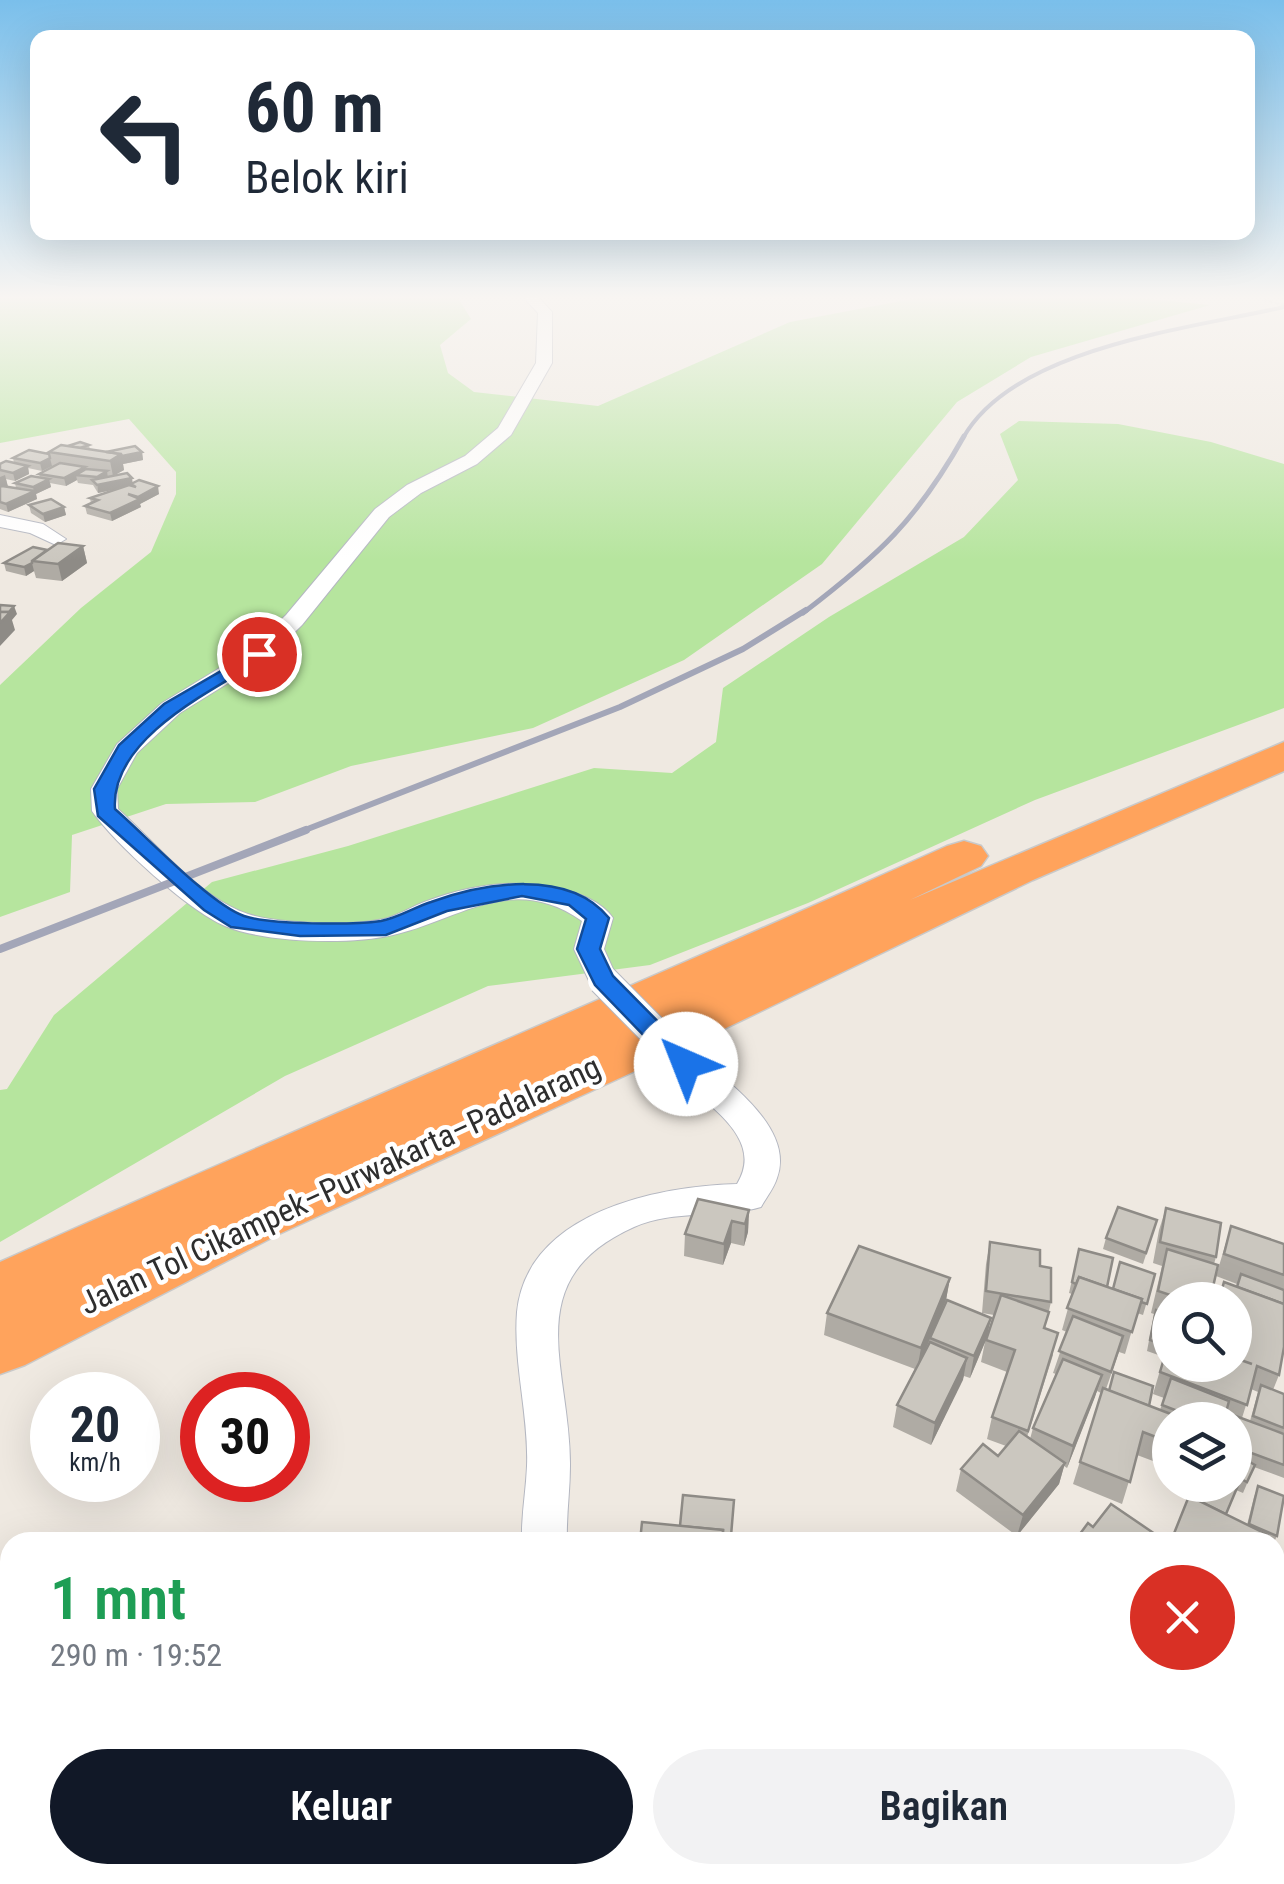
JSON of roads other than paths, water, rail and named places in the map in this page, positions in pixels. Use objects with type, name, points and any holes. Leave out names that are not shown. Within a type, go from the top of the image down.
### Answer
[{"type":"highway","name":"Jalan Tol Cikampek–Purwakarta–Padalarang","points":[[0,1292],[364,1123],[710,974],[894,886],[1100,798],[1284,726]]},
{"type":"highway","name":"Jalan Tol Cikampek–Purwakarta–Padalarang","points":[[0,1346],[256,1216],[650,1042],[1016,870],[1284,756]]},
{"type":"street","points":[[531,386],[505,430],[470,460],[414,489],[382,514],[294,620],[259,654],[170,708],[126,749],[104,789],[106,811],[212,905],[239,922],[300,929],[386,928],[441,905],[522,889],[576,900],[598,918],[589,949],[603,980],[744,1118],[760,1140],[764,1158],[748,1197],[688,1198],[624,1215],[585,1238],[548,1278],[537,1311],[549,1468],[543,1501],[544,1532]]},
{"type":"street","points":[[0,521],[36,528],[56,539]]},
{"type":"railway","points":[[963,438],[988,407],[1016,386]]},
{"type":"railway","points":[[803,613],[854,573],[894,534],[930,491],[964,436]]},
{"type":"railway","points":[[300,832],[620,707],[743,649],[806,610]]},
{"type":"railway","points":[[0,949],[306,830]]}]
